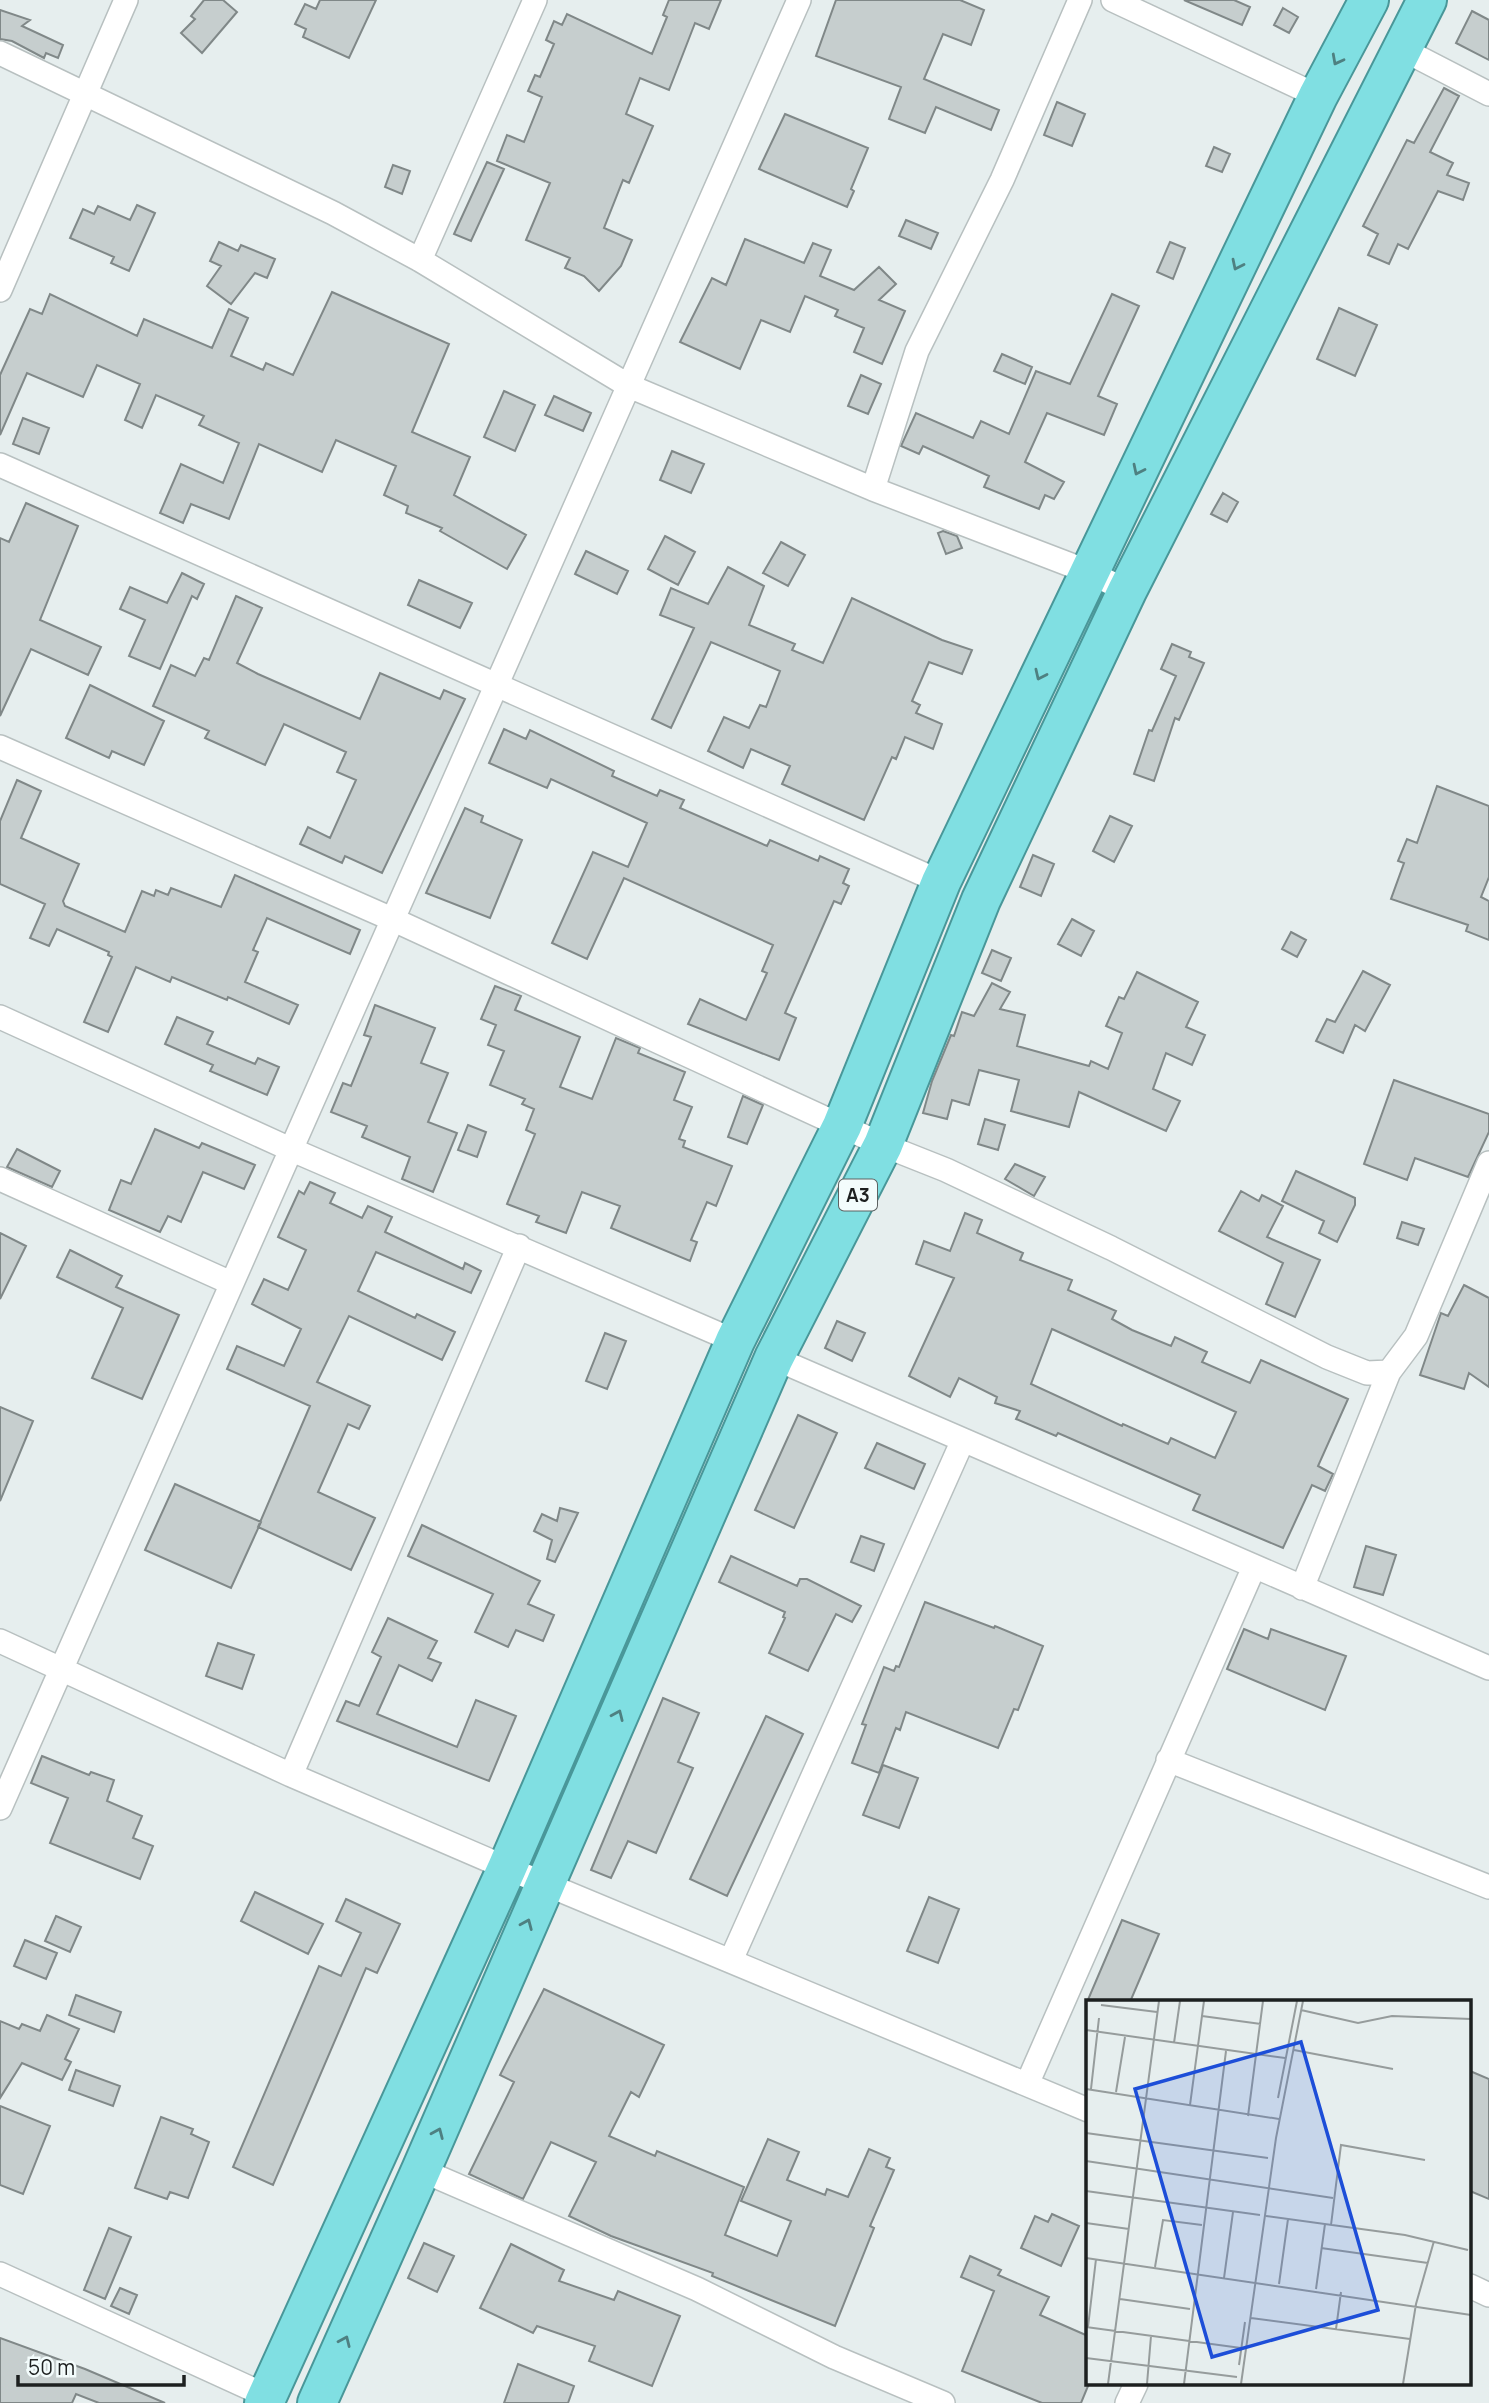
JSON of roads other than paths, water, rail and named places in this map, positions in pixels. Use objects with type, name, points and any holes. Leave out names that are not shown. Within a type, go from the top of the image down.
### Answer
[{"type":"highway","name":"A3","points":[[265,2400],[508,1868],[735,1340],[842,1126],[942,882],[1318,96],[1369,0]]},
{"type":"highway","name":"A3","points":[[317,2403],[422,2170],[774,1358],[883,1145],[981,900],[1127,591],[1427,0]]},
{"type":"street","points":[[0,290],[126,0]]},
{"type":"street","points":[[420,260],[535,0]]},
{"type":"street","points":[[0,1808],[290,1149],[500,684],[799,0]]},
{"type":"street","points":[[873,489],[917,351],[1002,180],[1080,0]]},
{"type":"street","points":[[1113,0],[1318,96]]},
{"type":"street","points":[[1402,49],[1489,94]]},
{"type":"street","points":[[0,53],[332,213],[420,260],[629,386],[873,489],[1089,572],[1127,591]]},
{"type":"street","points":[[0,465],[500,684],[942,882]]},
{"type":"street","points":[[0,747],[394,920],[883,1145],[946,1170],[1099,1242],[1327,1357],[1367,1373],[1389,1372]]},
{"type":"street","points":[[0,1017],[290,1149],[735,1340]]},
{"type":"street","points":[[1302,1588],[1389,1372],[1416,1336],[1489,1163]]},
{"type":"street","points":[[0,1179],[231,1283]]},
{"type":"street","points":[[291,1775],[519,1246]]},
{"type":"street","points":[[774,1358],[1489,1668]]},
{"type":"street","points":[[731,1961],[963,1440]]},
{"type":"street","points":[[1028,2082],[1254,1567]]},
{"type":"street","points":[[0,1641],[291,1775],[545,1884],[1028,2082],[1086,2109]]},
{"type":"street","points":[[1168,1760],[1489,1887]]},
{"type":"street","points":[[422,2170],[697,2289],[834,2357],[943,2403]]},
{"type":"street","points":[[0,2273],[265,2400]]},
{"type":"street","points":[[1472,2287],[1489,2295]]},
{"type":"street","points":[[1127,2403],[1135,2386]]}]
